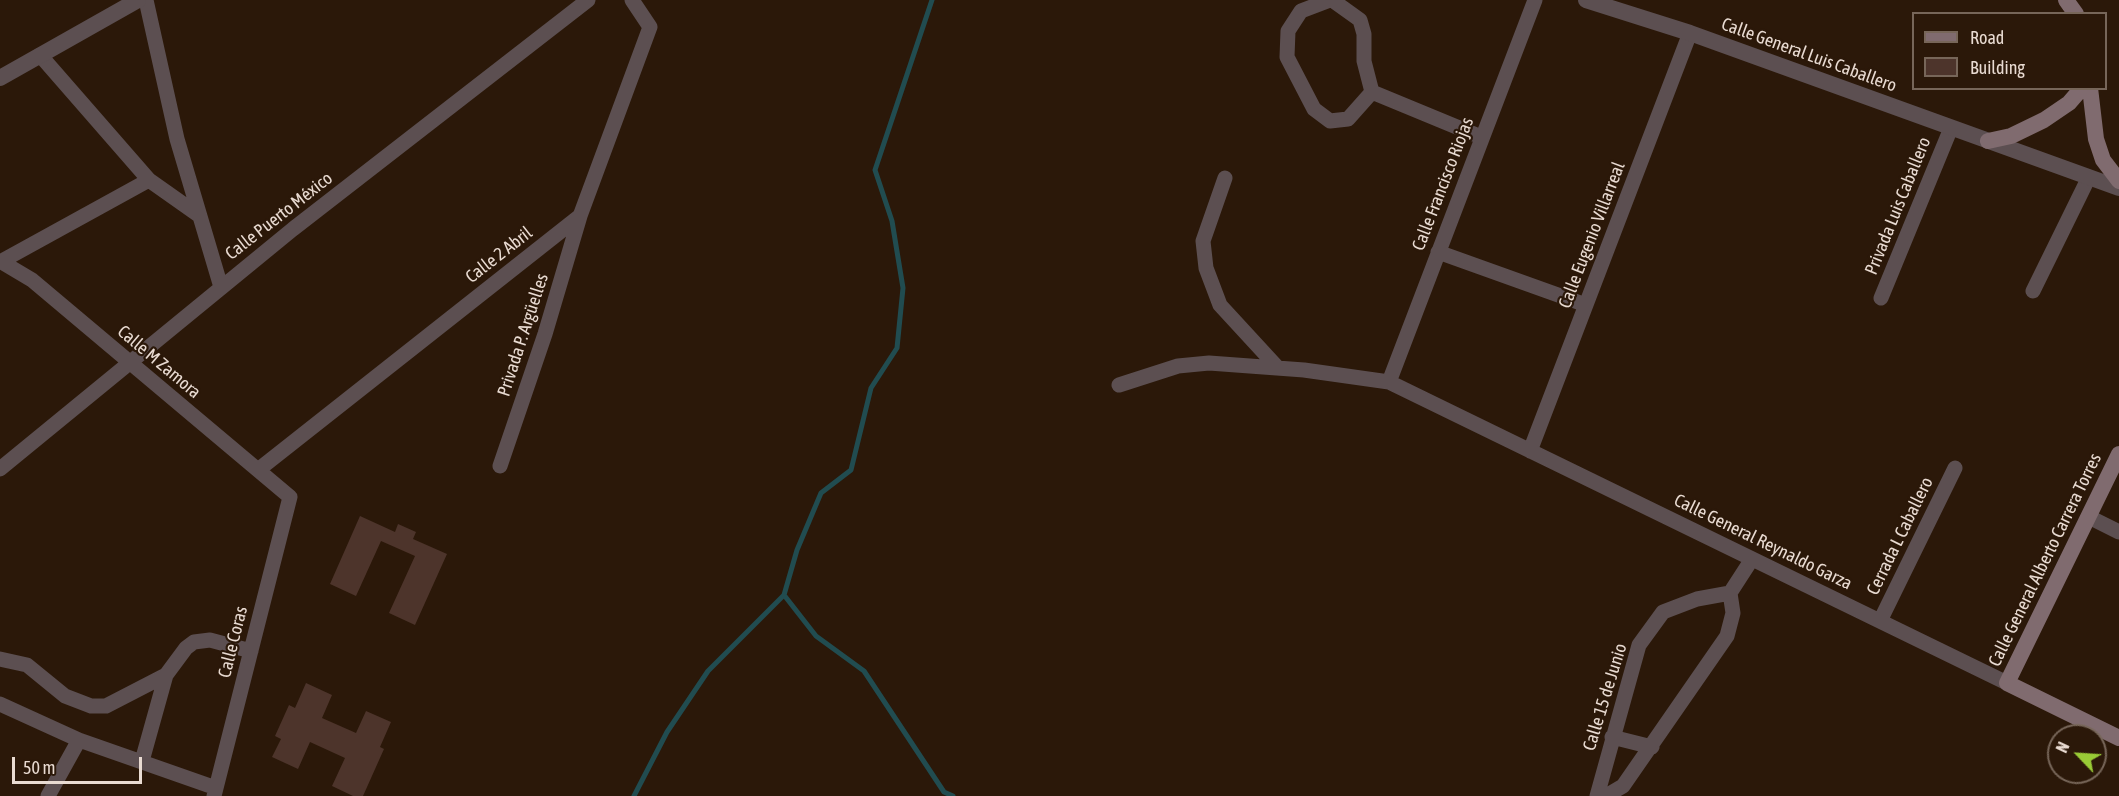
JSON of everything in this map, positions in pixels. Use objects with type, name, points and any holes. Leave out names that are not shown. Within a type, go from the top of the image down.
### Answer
[{"type":"main road","points":[[1988,141],[2011,136],[2044,120],[2069,103],[2080,90]]},
{"type":"main road","points":[[2090,90],[2096,139],[2103,160],[2119,181]]},
{"type":"main road","name":"Calle General Alberto Carrera Torres","points":[[2007,683],[2119,454]]},
{"type":"main road","name":"Calle General Reynaldo Garza","points":[[2007,683],[2119,738]]},
{"type":"street","points":[[0,78],[138,0]]},
{"type":"street","points":[[146,0],[177,140],[221,287]]},
{"type":"street","name":"Calle Puerto México","points":[[0,469],[221,287],[588,0]]},
{"type":"street","points":[[580,216],[650,27],[632,0]]},
{"type":"street","points":[[1331,0],[1360,20],[1364,34],[1365,61],[1372,92],[1348,118],[1330,121],[1314,110],[1287,57],[1288,31],[1301,11],[1331,0]]},
{"type":"street","name":"Calle Francisco Riojas","points":[[1389,382],[1535,0]]},
{"type":"street","name":"Calle General Luis Caballero","points":[[1586,0],[1690,33],[2119,188]]},
{"type":"street","name":"Calle Eugenio Villarreal","points":[[1530,451],[1690,33]]},
{"type":"street","points":[[40,55],[149,180],[200,216]]},
{"type":"street","points":[[1372,92],[1481,137]]},
{"type":"street","name":"Privada Luis Caballero","points":[[1881,298],[1951,128]]},
{"type":"street","points":[[2033,291],[2089,177]]},
{"type":"street","points":[[1225,178],[1203,241],[1206,268],[1220,305],[1278,368]]},
{"type":"street","points":[[1,262],[149,180]]},
{"type":"street","name":"Privada P. Argüelles","points":[[500,466],[545,334],[580,216]]},
{"type":"street","name":"Calle 2 Abril","points":[[258,470],[580,216]]},
{"type":"street","points":[[1438,252],[1586,304]]},
{"type":"street","name":"Calle M Zamora","points":[[1,262],[32,280],[290,497]]},
{"type":"street","name":"Calle General Reynaldo Garza","points":[[1119,385],[1178,366],[1209,363],[1278,368],[1389,382],[2007,683]]},
{"type":"street","name":"Cerrada L Caballero","points":[[1880,621],[1955,468]]},
{"type":"street","name":"Calle Coras","points":[[215,792],[290,497]]},
{"type":"street","points":[[2089,517],[2119,532]]},
{"type":"street","points":[[1606,796],[1623,786],[1727,636],[1733,614],[1730,593],[1752,559]]},
{"type":"street","name":"Calle 15 de Junio","points":[[1597,796],[1640,645],[1663,612],[1697,599],[1730,593]]},
{"type":"street","points":[[142,761],[166,675],[177,657],[194,642],[210,640],[251,651]]},
{"type":"street","points":[[0,659],[27,665],[65,696],[91,706],[106,706],[166,675]]},
{"type":"street","points":[[0,704],[79,740],[142,761],[215,792]]},
{"type":"street","points":[[1612,737],[1652,747]]},
{"type":"street","points":[[48,796],[79,740]]},
{"type":"building","points":[[360,516],[395,532],[398,524],[416,532],[413,539],[447,554],[415,625],[389,613],[415,556],[381,541],[356,596],[330,584]]},
{"type":"building","points":[[306,683],[332,695],[322,718],[356,733],[366,711],[391,722],[380,747],[384,749],[363,796],[353,796],[332,786],[345,758],[310,742],[298,769],[272,757],[281,739],[275,736],[289,705],[295,708]]},
{"type":"waterway","points":[[932,0],[875,170],[892,221],[903,288],[897,348],[871,388],[851,470],[821,493],[797,550],[784,595],[816,636],[864,671],[944,792],[953,796]]},
{"type":"waterway","points":[[634,796],[667,732],[708,671],[784,595]]}]
